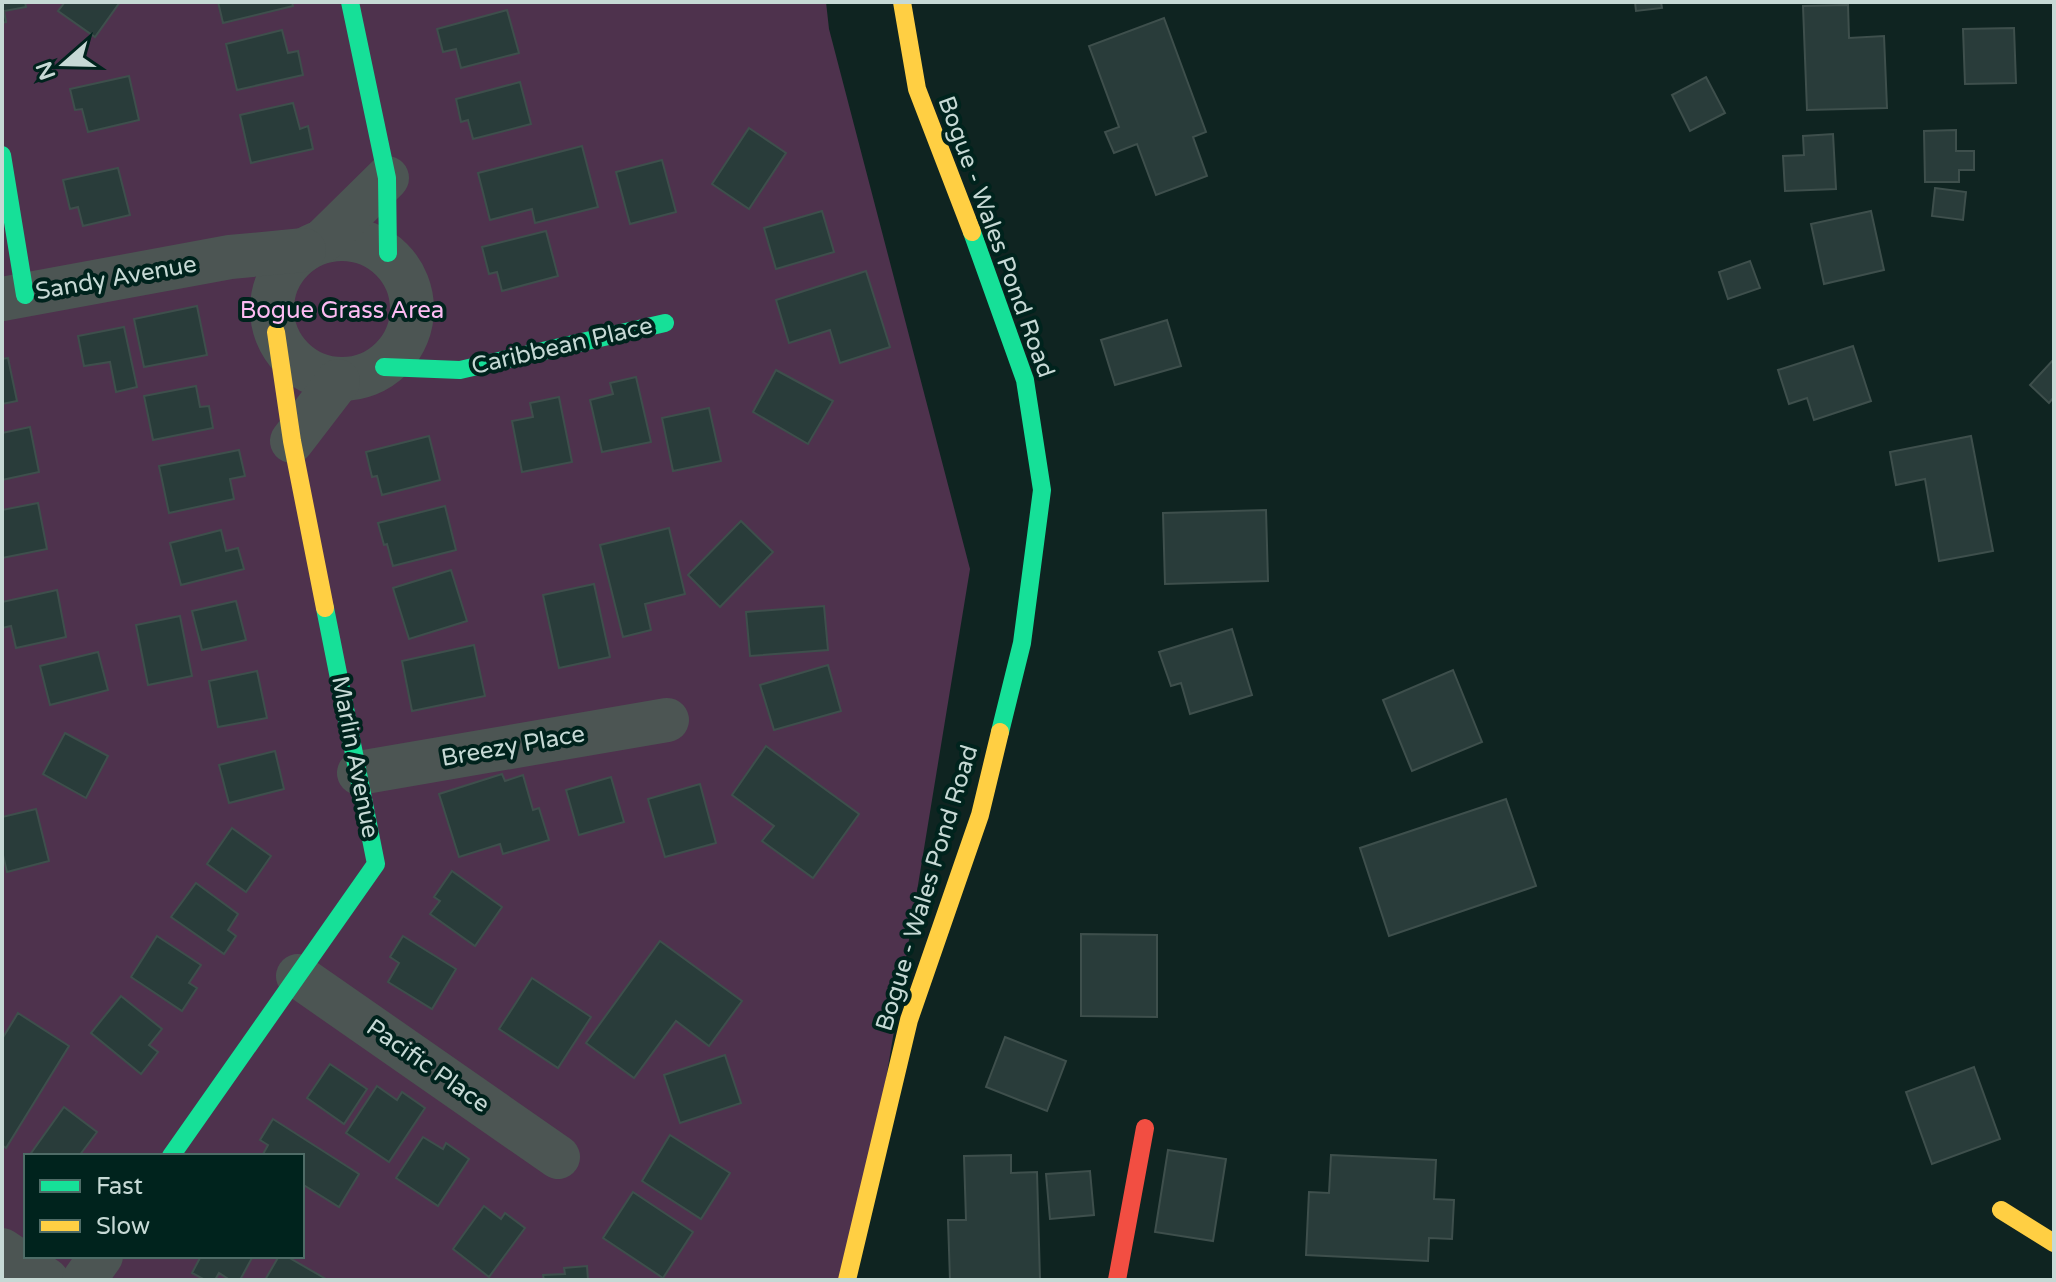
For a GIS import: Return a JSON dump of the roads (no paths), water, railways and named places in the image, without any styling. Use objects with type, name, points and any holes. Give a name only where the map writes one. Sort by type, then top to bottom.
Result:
[{"type":"street","points":[[350,2],[387,178],[388,253]]},
{"type":"street","name":"Bogue - Wales Pond Road","points":[[847,1280],[909,1020],[980,815],[1022,643],[1042,490],[1025,380],[917,89],[902,2]]},
{"type":"street","points":[[2,155],[13,297]]},
{"type":"street","points":[[313,246],[344,238],[364,242],[388,253],[409,287],[413,308],[401,350],[384,367],[362,378],[338,381],[314,375],[296,363],[282,346],[274,318],[277,282],[288,264],[313,246],[387,178]]},
{"type":"street","name":"Sandy Avenue","points":[[13,297],[230,257],[313,246]]},
{"type":"street","name":"Sandy Avenue","points":[[230,257],[274,318]]},
{"type":"street","name":"Marlin Avenue","points":[[172,1154],[376,864],[292,441],[274,318]]},
{"type":"street","name":"Caribbean Place","points":[[384,367],[460,370],[665,323]]},
{"type":"street","name":"Caribbean Place","points":[[410,327],[460,370]]},
{"type":"street","points":[[292,441],[338,381]]},
{"type":"street","name":"Breezy Place","points":[[359,773],[667,720]]},
{"type":"street","name":"Pacific Place","points":[[298,976],[558,1157]]},
{"type":"street","points":[[1117,1280],[1145,1128]]},
{"type":"street","points":[[2001,1210],[2054,1243]]},
{"type":"street","points":[[2,1250],[47,1280]]},
{"type":"street","points":[[84,1280],[100,1258]]},
{"type":"park label","name":"Bogue Grass Area","points":[[342,310]]}]
